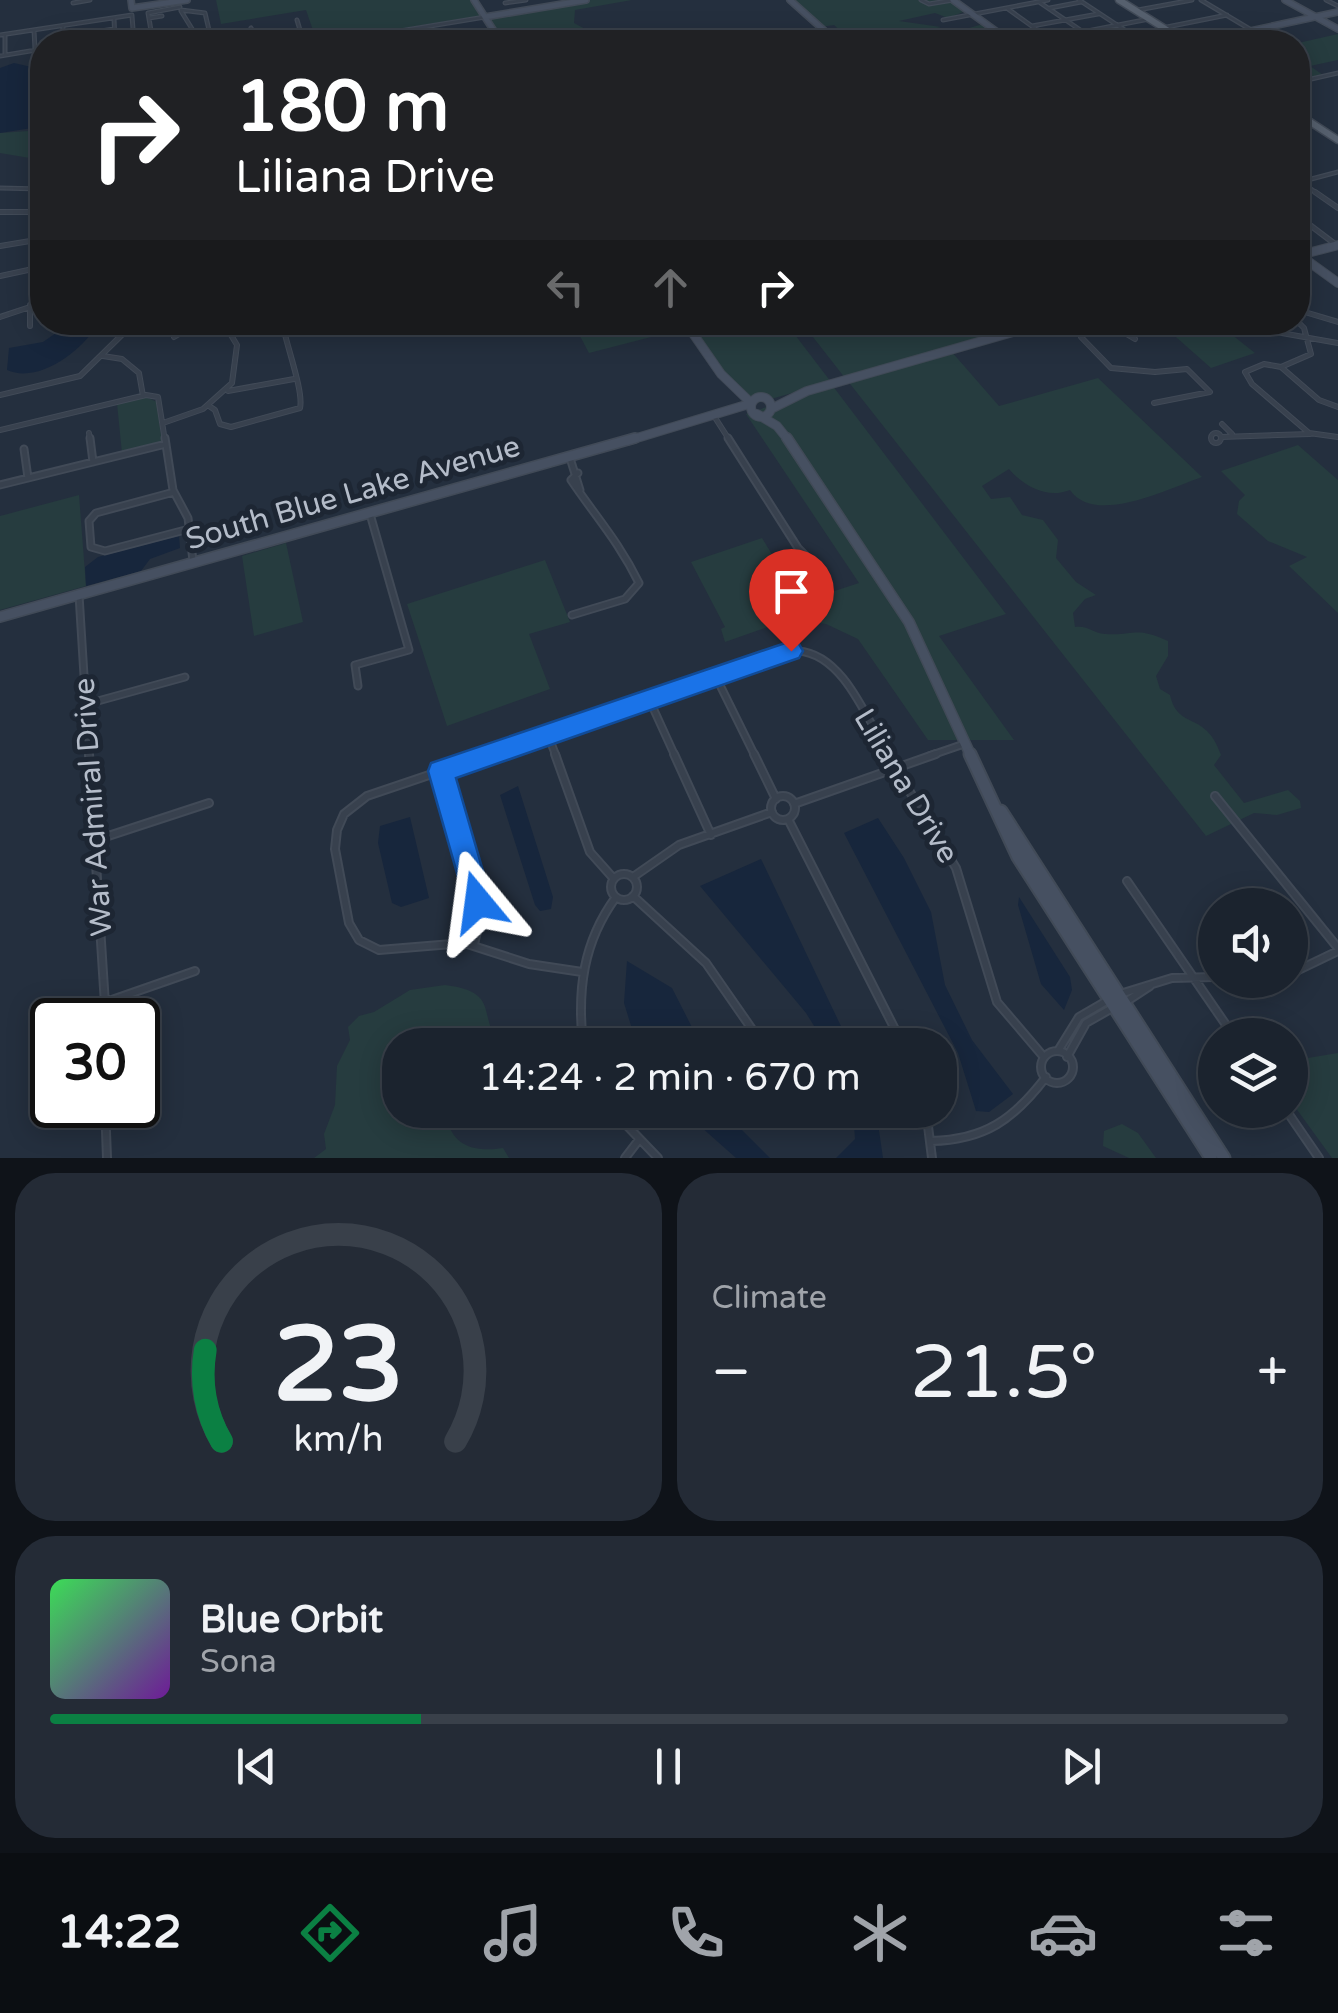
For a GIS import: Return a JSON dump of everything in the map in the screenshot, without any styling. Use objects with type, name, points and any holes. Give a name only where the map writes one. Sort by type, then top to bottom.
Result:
[{"type":"main road","points":[[1118,0],[1165,30]]},
{"type":"main road","points":[[1310,125],[1338,140]]},
{"type":"main road","points":[[807,391],[1002,335]]},
{"type":"main road","points":[[714,364],[753,408]]},
{"type":"main road","points":[[990,796],[1018,857],[1116,1001]]},
{"type":"street","points":[[73,3],[90,0]]},
{"type":"street","points":[[131,0],[133,30]]},
{"type":"street","points":[[149,15],[188,0]]},
{"type":"street","points":[[474,0],[493,30]]},
{"type":"street","points":[[505,2],[526,0]]},
{"type":"street","points":[[405,30],[586,0]]},
{"type":"street","points":[[790,0],[824,30]]},
{"type":"street","points":[[921,0],[929,4],[953,0],[995,30]]},
{"type":"street","points":[[943,20],[1048,0]]},
{"type":"street","points":[[1135,10],[1192,0]]},
{"type":"street","points":[[1202,0],[1253,30],[1338,10]]},
{"type":"street","points":[[1286,0],[1338,29]]},
{"type":"street","points":[[1326,0],[1338,10]]},
{"type":"street","points":[[1048,8],[1080,1],[1124,30]]},
{"type":"street","points":[[1039,2],[1080,30]]},
{"type":"street","points":[[204,3],[209,30]]},
{"type":"street","points":[[180,6],[193,30]]},
{"type":"street","points":[[34,30],[180,6],[205,13]]},
{"type":"street","points":[[1006,8],[1037,30]]},
{"type":"street","points":[[1032,26],[1099,14]]},
{"type":"street","points":[[149,15],[162,16]]},
{"type":"street","points":[[149,15],[153,30]]},
{"type":"street","points":[[1162,28],[1227,15]]},
{"type":"street","points":[[107,30],[114,29],[114,18]]},
{"type":"street","points":[[1094,30],[1149,19]]},
{"type":"street","points":[[298,22],[299,30]]},
{"type":"street","points":[[30,31],[3,35],[2,55],[30,51]]},
{"type":"street","points":[[1310,79],[1338,73]]},
{"type":"street","points":[[1328,75],[1338,81]]},
{"type":"street","points":[[1310,179],[1338,172]]},
{"type":"street","points":[[0,188],[30,189]]},
{"type":"street","points":[[1310,190],[1338,208]]},
{"type":"street","points":[[0,211],[30,213]]},
{"type":"street","points":[[1310,225],[1338,245]]},
{"type":"street","points":[[0,246],[30,241]]},
{"type":"street","points":[[1310,252],[1338,245]]},
{"type":"street","points":[[1310,263],[1338,283]]},
{"type":"street","points":[[0,276],[30,270]]},
{"type":"street","points":[[0,317],[30,305],[30,326]]},
{"type":"street","points":[[1310,314],[1338,322]]},
{"type":"street","points":[[0,395],[74,379],[123,335]]},
{"type":"street","points":[[174,337],[177,335]]},
{"type":"street","points":[[164,423],[208,406],[228,391],[239,369],[238,341],[234,335]]},
{"type":"street","points":[[208,406],[224,427],[292,412],[303,403],[285,335]]},
{"type":"street","points":[[694,335],[714,364],[769,404],[772,417],[786,432],[909,622],[990,796]]},
{"type":"street","points":[[1084,335],[1081,337],[1110,368],[1156,372],[1187,369],[1210,392],[1154,403]]},
{"type":"street","points":[[1131,335],[1135,338]]},
{"type":"street","points":[[1294,335],[1338,343]]},
{"type":"street","points":[[1281,367],[1311,354],[1306,337]]},
{"type":"street","points":[[104,356],[122,359],[139,372],[143,396]]},
{"type":"street","points":[[1310,434],[1252,384],[1245,372],[1264,364],[1281,367],[1319,400],[1338,407]]},
{"type":"street","points":[[228,391],[294,379]]},
{"type":"street","points":[[753,408],[807,391]]},
{"type":"street","points":[[0,430],[143,396],[158,397],[174,492],[183,504],[190,528],[193,564]]},
{"type":"street","points":[[753,408],[769,404]]},
{"type":"street","points":[[753,408],[794,447]]},
{"type":"street","name":"South Blue Lake Avenue","points":[[0,617],[753,408]]},
{"type":"street","points":[[716,416],[798,548]]},
{"type":"street","points":[[1222,424],[1232,434]]},
{"type":"street","points":[[1221,437],[1254,432],[1291,439],[1310,434],[1338,437]]},
{"type":"street","points":[[89,433],[93,462]]},
{"type":"street","points":[[0,485],[166,444]]},
{"type":"street","points":[[24,450],[28,478]]},
{"type":"street","points":[[570,458],[578,473],[571,480],[596,517],[619,540],[639,584],[624,599],[572,616]]},
{"type":"street","points":[[174,492],[96,513],[89,521],[91,546],[96,551],[105,551],[190,528]]},
{"type":"street","points":[[358,686],[355,664],[410,650],[370,514]]},
{"type":"street","name":"War Admiral Drive","points":[[78,595],[106,998]]},
{"type":"street","name":"Liliana Drive","points":[[582,972],[524,963],[474,944],[436,942],[388,951],[370,948],[360,940],[350,922],[334,845],[340,818],[356,802],[441,771],[791,651],[816,653],[836,669],[960,878],[992,992],[1010,1022],[1044,1056]]},
{"type":"street","points":[[87,704],[185,677]]},
{"type":"street","points":[[716,677],[776,799],[772,812]]},
{"type":"street","points":[[649,700],[711,835]]},
{"type":"street","points":[[548,735],[590,852],[614,878]]},
{"type":"street","points":[[794,804],[966,743]]},
{"type":"street","points":[[441,771],[478,902],[480,920],[474,944]]},
{"type":"street","points":[[1215,796],[1338,950],[1308,965]]},
{"type":"street","points":[[772,812],[778,818],[788,819],[795,813],[788,798],[776,799]]},
{"type":"street","points":[[96,840],[208,802]]},
{"type":"street","points":[[633,877],[642,867],[679,846],[772,812]]},
{"type":"street","points":[[788,819],[894,1028]]},
{"type":"street","points":[[616,897],[611,890],[614,878],[621,874],[633,877]]},
{"type":"street","points":[[632,896],[637,889],[633,877]]},
{"type":"street","points":[[1127,881],[1222,1018]]},
{"type":"street","points":[[616,897],[632,896],[672,926],[713,966],[754,1028]]},
{"type":"street","points":[[581,1028],[582,972],[598,925],[616,897]]},
{"type":"street","points":[[118,998],[196,971]]},
{"type":"street","points":[[1058,1052],[1067,1057],[1073,1069],[1070,1080],[1057,1084],[1046,1076],[1044,1056],[1058,1052],[1079,1017],[1172,978],[1198,977]]},
{"type":"street","points":[[1067,1057],[1086,1023],[1116,1001]]},
{"type":"street","points":[[1116,1001],[1211,1158]]},
{"type":"street","points":[[1116,1001],[1224,1158]]},
{"type":"street","points":[[931,1141],[968,1140],[995,1130],[1020,1110],[1046,1076]]},
{"type":"street","points":[[106,1128],[106,1158]]},
{"type":"street","points":[[627,1128],[658,1158]]},
{"type":"street","points":[[929,1128],[932,1158]]},
{"type":"street","points":[[1298,1128],[1319,1158]]},
{"type":"street","points":[[625,1158],[638,1141]]},
{"type":"green space","points":[[216,0],[470,0],[480,16],[392,30],[313,30],[306,10],[221,24]]},
{"type":"green space","points":[[591,0],[632,0],[575,10],[574,23],[587,30],[495,30],[487,17]]},
{"type":"green space","points":[[791,0],[951,0],[966,11],[948,18],[935,13],[899,21],[941,27],[928,30],[821,27]]},
{"type":"green space","points":[[983,24],[988,30],[962,30]]},
{"type":"green space","points":[[1338,34],[1338,60],[1310,66],[1310,40]]},
{"type":"green space","points":[[1310,66],[1323,75],[1310,78]]},
{"type":"green space","points":[[30,131],[30,158],[0,153],[0,133]]},
{"type":"green space","points":[[579,335],[659,335],[589,353]]},
{"type":"green space","points":[[795,335],[831,382],[746,406],[700,337]]},
{"type":"green space","points":[[811,335],[994,335],[845,378]]},
{"type":"green space","points":[[1174,335],[1232,335],[1255,353],[1211,368]]},
{"type":"green space","points":[[951,351],[999,406],[1098,378],[1202,477],[1114,505],[1081,500],[1070,490],[1037,490],[1009,469],[982,486],[991,499],[1010,497],[1022,515],[1043,520],[1058,540],[1056,558],[1076,582],[1096,595],[1085,599],[1073,613],[1075,627],[1105,634],[1141,633],[1168,641],[1168,656],[1156,676],[1160,689],[1170,695],[1179,713],[1215,741],[1221,755],[1214,765],[1244,803],[1288,790],[1300,801],[1301,808],[1277,815],[1254,813],[1206,836],[847,380]]},
{"type":"green space","points":[[832,385],[1006,614],[939,636],[1014,740],[928,740],[858,639],[826,624],[790,619],[725,642],[721,629],[725,627],[691,562],[762,538],[801,602],[859,583],[746,414]]},
{"type":"green space","points":[[146,397],[157,402],[162,442],[122,453],[117,403]]},
{"type":"green space","points":[[1298,445],[1338,480],[1338,613],[1289,566],[1307,557],[1268,541],[1237,514],[1239,501],[1245,495],[1221,471]]},
{"type":"green space","points":[[79,495],[86,586],[0,610],[0,516]]},
{"type":"green space","points":[[286,543],[303,622],[254,636],[242,556]]},
{"type":"green space","points":[[545,560],[570,622],[529,634],[550,689],[447,726],[407,604]]},
{"type":"green space","points":[[445,985],[474,993],[481,999],[492,1028],[382,1028],[382,1128],[450,1128],[465,1145],[503,1148],[509,1158],[314,1158],[326,1149],[324,1134],[335,1105],[337,1066],[350,1040],[348,1027],[359,1016],[374,1012],[410,990]]},
{"type":"green space","points":[[1338,1053],[1338,1158],[1332,1158],[1308,1125],[1308,1058]]},
{"type":"green space","points":[[1122,1124],[1138,1133],[1156,1158],[1129,1158],[1103,1146],[1104,1131]]},
{"type":"water","points":[[14,63],[30,67],[30,128],[0,133],[0,68]]},
{"type":"water","points":[[53,335],[90,335],[69,355],[45,369],[32,373],[7,370],[9,348],[43,342]]},
{"type":"water","points":[[179,536],[180,548],[150,559],[141,571],[86,586],[85,567],[98,557]]},
{"type":"water","points":[[518,786],[553,897],[551,909],[540,911],[535,905],[500,795]]},
{"type":"water","points":[[410,817],[429,898],[401,907],[392,903],[378,843],[380,826]]},
{"type":"water","points":[[878,818],[904,858],[931,912],[945,985],[972,1040],[1013,1094],[989,1112],[976,1111],[957,1051],[957,1028],[945,1028],[844,833]]},
{"type":"water","points":[[761,859],[842,1028],[815,1028],[700,886]]},
{"type":"water","points":[[1019,897],[1070,977],[1072,990],[1064,1010],[1041,984]]},
{"type":"water","points":[[627,961],[672,988],[692,1028],[632,1028],[624,1003]]},
{"type":"water","points":[[702,1128],[740,1128],[770,1158],[736,1158]]},
{"type":"water","points":[[854,1128],[879,1128],[883,1158],[836,1158],[855,1139]]},
{"type":"route","points":[[478,902],[441,771],[791,651]]}]
